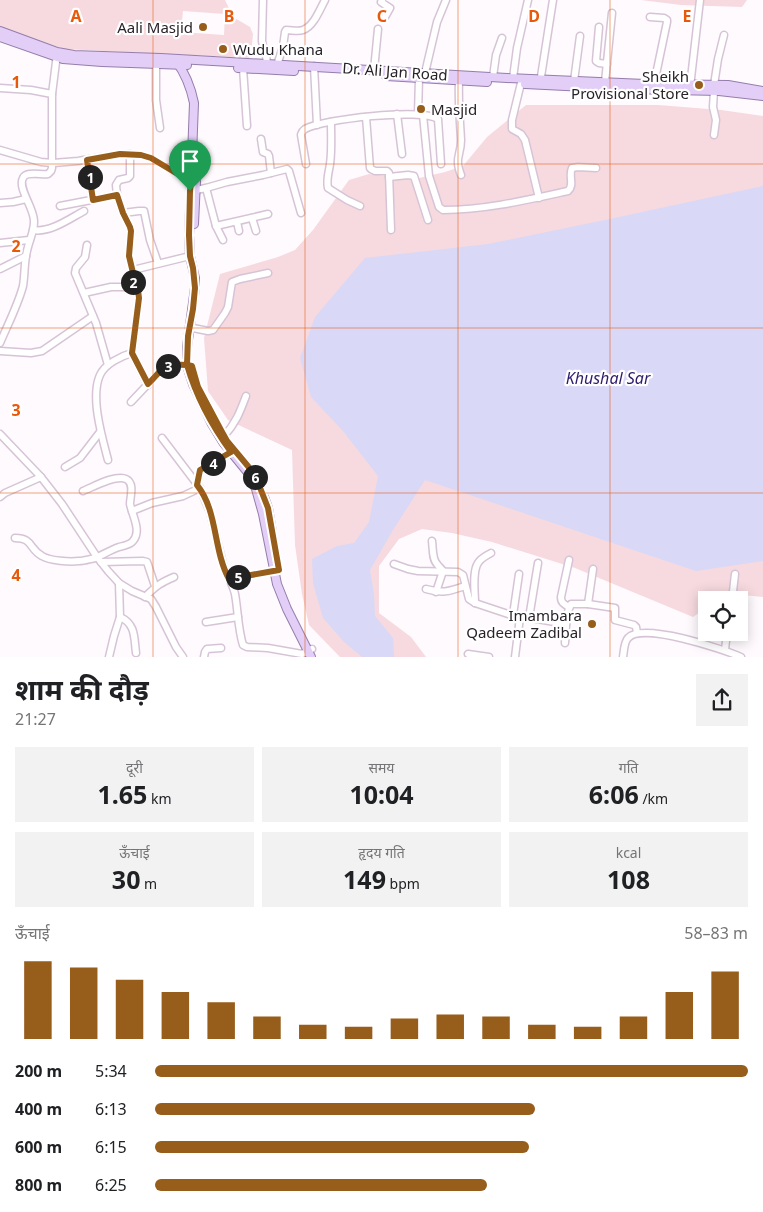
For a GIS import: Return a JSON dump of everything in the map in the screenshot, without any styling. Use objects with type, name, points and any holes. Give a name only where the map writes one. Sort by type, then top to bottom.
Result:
[{"type":"main road","name":"Dr. Ali Jan Road","points":[[0,31],[68,60],[92,62],[156,60],[215,64],[267,64],[422,76],[493,77],[521,83],[574,81],[605,82],[644,87],[654,84],[690,88]]},
{"type":"main road","name":"Dr. Ali Jan Road","points":[[0,37],[57,55]]},
{"type":"main road","points":[[176,62],[192,92],[194,102],[191,182],[193,191],[194,249],[199,277],[199,293],[193,328],[190,366],[198,387],[230,449]]},
{"type":"main road","name":"Dr. Ali Jan Road","points":[[215,64],[243,68],[374,70],[459,81],[509,80],[763,91]]},
{"type":"main road","name":"Dr. Ali Jan Road","points":[[736,89],[763,96]]},
{"type":"main road","points":[[192,92],[197,97],[199,104],[189,235],[195,288],[188,336],[193,384],[212,424],[245,468],[256,489],[277,571],[278,584],[307,654],[316,657]]},
{"type":"street","points":[[263,0],[262,46],[266,53],[267,64]]},
{"type":"street","points":[[277,65],[283,46],[284,32],[286,30],[304,30],[309,27],[325,0]]},
{"type":"street","points":[[446,0],[437,22],[422,76],[420,115],[429,176],[440,209],[481,208],[568,191],[571,189],[570,174],[572,168],[596,168]]},
{"type":"street","points":[[509,80],[528,0]]},
{"type":"street","points":[[540,82],[554,0]]},
{"type":"street","points":[[690,88],[700,0]]},
{"type":"street","points":[[380,1],[390,8],[385,17]]},
{"type":"street","points":[[605,82],[612,13]]},
{"type":"street","points":[[650,17],[667,20],[654,84]]},
{"type":"street","points":[[599,27],[596,61],[607,64]]},
{"type":"street","points":[[374,70],[378,29]]},
{"type":"street","points":[[714,135],[716,120],[713,107],[714,88],[724,35]]},
{"type":"street","points":[[574,81],[580,36]]},
{"type":"street","points":[[493,77],[496,55],[502,38]]},
{"type":"street","points":[[0,343],[18,302],[23,285],[26,256],[35,220],[23,190],[23,177],[30,174],[48,174],[53,163],[52,94],[57,55]]},
{"type":"street","points":[[156,60],[156,100],[160,128]]},
{"type":"street","points":[[243,68],[247,126]]},
{"type":"street","points":[[314,69],[317,125]]},
{"type":"street","points":[[459,81],[461,142],[457,166],[461,174]]},
{"type":"street","points":[[521,83],[512,129],[524,136],[539,198]]},
{"type":"street","points":[[0,88],[24,89],[52,94]]},
{"type":"street","points":[[306,164],[302,132],[317,125],[331,122],[397,114],[420,115],[438,119],[441,164]]},
{"type":"street","points":[[397,114],[402,154]]},
{"type":"street","points":[[366,117],[370,168],[375,171],[387,171],[389,177],[391,230]]},
{"type":"street","points":[[331,122],[327,186],[347,200],[360,206]]},
{"type":"street","points":[[261,139],[263,152],[269,156],[271,173]]},
{"type":"street","points":[[0,150],[41,162],[53,163],[87,160],[120,154],[141,155],[151,158],[191,182]]},
{"type":"street","points":[[84,293],[112,287],[127,287],[131,285],[134,277],[129,256],[131,231],[117,195],[117,182],[130,176],[130,154]]},
{"type":"street","points":[[87,160],[93,200]]},
{"type":"street","points":[[193,191],[287,169],[301,213]]},
{"type":"street","points":[[389,177],[414,176],[428,220]]},
{"type":"street","points":[[206,188],[216,226],[223,240]]},
{"type":"street","points":[[60,206],[117,195]]},
{"type":"street","points":[[0,203],[26,199]]},
{"type":"street","points":[[33,230],[44,230],[84,211]]},
{"type":"street","points":[[123,213],[144,211],[150,240],[158,264]]},
{"type":"street","points":[[216,226],[268,214]]},
{"type":"street","points":[[252,218],[256,231]]},
{"type":"street","points":[[237,222],[239,231]]},
{"type":"street","points":[[0,243],[30,240]]},
{"type":"street","points":[[87,245],[85,257],[75,272],[93,316],[108,365]]},
{"type":"street","points":[[0,269],[26,256]]},
{"type":"street","points":[[133,270],[190,256]]},
{"type":"street","points":[[193,328],[213,330],[228,307],[232,282],[268,273]]},
{"type":"street","points":[[131,285],[138,290],[139,298],[132,353],[148,384]]},
{"type":"street","points":[[0,351],[31,353],[42,350],[93,316]]},
{"type":"street","points":[[108,460],[100,432],[97,405],[100,374],[108,365],[132,353]]},
{"type":"street","points":[[132,402],[164,367],[171,364],[190,366]]},
{"type":"street","points":[[224,436],[235,423],[246,396]]},
{"type":"street","points":[[65,467],[80,458],[100,432]]},
{"type":"street","points":[[0,434],[41,477],[62,504],[99,559],[119,583],[151,599],[176,648],[183,657]]},
{"type":"street","points":[[162,438],[199,486],[210,512],[223,562],[235,592],[244,645],[247,647],[307,654]]},
{"type":"street","points":[[199,486],[200,470],[230,449]]},
{"type":"street","points":[[0,497],[41,477]]},
{"type":"street","points":[[83,491],[110,479],[126,478],[130,482],[130,500],[136,530],[133,542],[106,552],[99,559]]},
{"type":"street","points":[[132,511],[164,499],[183,496],[199,486]]},
{"type":"street","points":[[15,538],[26,540],[40,556],[50,559],[79,561],[99,559],[147,562],[155,586]]},
{"type":"street","points":[[432,541],[434,561],[443,571]]},
{"type":"street","points":[[475,603],[474,572],[478,561],[490,553]]},
{"type":"street","points":[[569,560],[561,601],[569,607]]},
{"type":"street","points":[[529,618],[538,563]]},
{"type":"street","points":[[394,564],[418,571],[461,573],[469,599],[475,603],[513,615],[566,624]]},
{"type":"street","points":[[588,604],[593,569]]},
{"type":"street","points":[[229,579],[277,571]]},
{"type":"street","points":[[436,592],[443,571]]},
{"type":"street","points":[[513,615],[519,574]]},
{"type":"street","points":[[733,591],[735,574]]},
{"type":"street","points":[[145,597],[155,586],[174,577]]},
{"type":"street","points":[[109,657],[120,617],[119,583]]},
{"type":"street","points":[[426,589],[436,592],[450,592],[465,586]]},
{"type":"street","points":[[565,643],[566,624],[571,604],[588,604],[615,608],[615,620],[634,625],[637,633]]},
{"type":"street","points":[[515,657],[520,616]]},
{"type":"street","points":[[120,617],[126,620],[132,628],[136,653]]},
{"type":"street","points":[[206,622],[238,617]]},
{"type":"street","points":[[623,657],[628,638],[637,633],[675,636],[725,650],[741,657]]},
{"type":"street","points":[[725,650],[726,641]]},
{"type":"street","points":[[204,657],[207,649],[221,648]]},
{"type":"street","points":[[468,654],[489,657]]},
{"type":"shaded area","points":[[0,0],[225,0],[233,17],[250,27],[253,34],[249,58],[64,49],[0,28]],"holes":[[[183,11],[225,14],[224,35],[181,32]]]},
{"type":"shaded area","points":[[641,0],[747,0],[742,7],[681,5]]},
{"type":"shaded area","name":"Khushal Sar","points":[[526,105],[658,105],[721,110],[763,116],[763,597],[748,596],[748,591],[698,591],[698,614],[693,617],[575,568],[492,542],[452,533],[422,529],[399,539],[379,566],[379,613],[411,637],[426,657],[340,657],[309,625],[302,594],[295,545],[292,450],[228,420],[208,391],[204,338],[220,274],[295,250],[313,230],[349,180],[369,174],[415,179],[445,172],[463,166],[487,137]]},
{"type":"water","name":"Khushal Sar","points":[[763,186],[763,561],[696,571],[425,480],[370,570],[375,616],[393,638],[394,657],[362,657],[344,642],[323,618],[313,583],[312,559],[337,546],[354,543],[369,522],[378,476],[343,431],[311,397],[300,358],[315,317],[365,258],[488,244]]},
{"type":"place","name":"Aali Masjid","points":[[203,27]]},
{"type":"place","name":"Wudu Khana","points":[[223,49]]},
{"type":"place","name":"Sheikh Provisional Store","points":[[699,85]]},
{"type":"place","name":"Masjid","points":[[421,109]]},
{"type":"place","name":"Imambara Qadeem Zadibal","points":[[592,624]]},
{"type":"route","points":[[190,191],[189,235],[190,256],[195,278],[195,298],[188,336],[187,365],[192,366],[198,387],[227,441],[252,471],[257,480],[268,508],[279,570],[229,579],[224,568],[206,500],[197,485],[200,470],[231,452],[212,424],[193,384],[187,365],[171,364],[164,367],[148,384],[132,353],[139,294],[138,290],[131,285],[134,277],[129,256],[131,231],[117,195],[93,200],[87,160],[120,154],[141,155],[151,158],[191,182],[190,191]]}]
